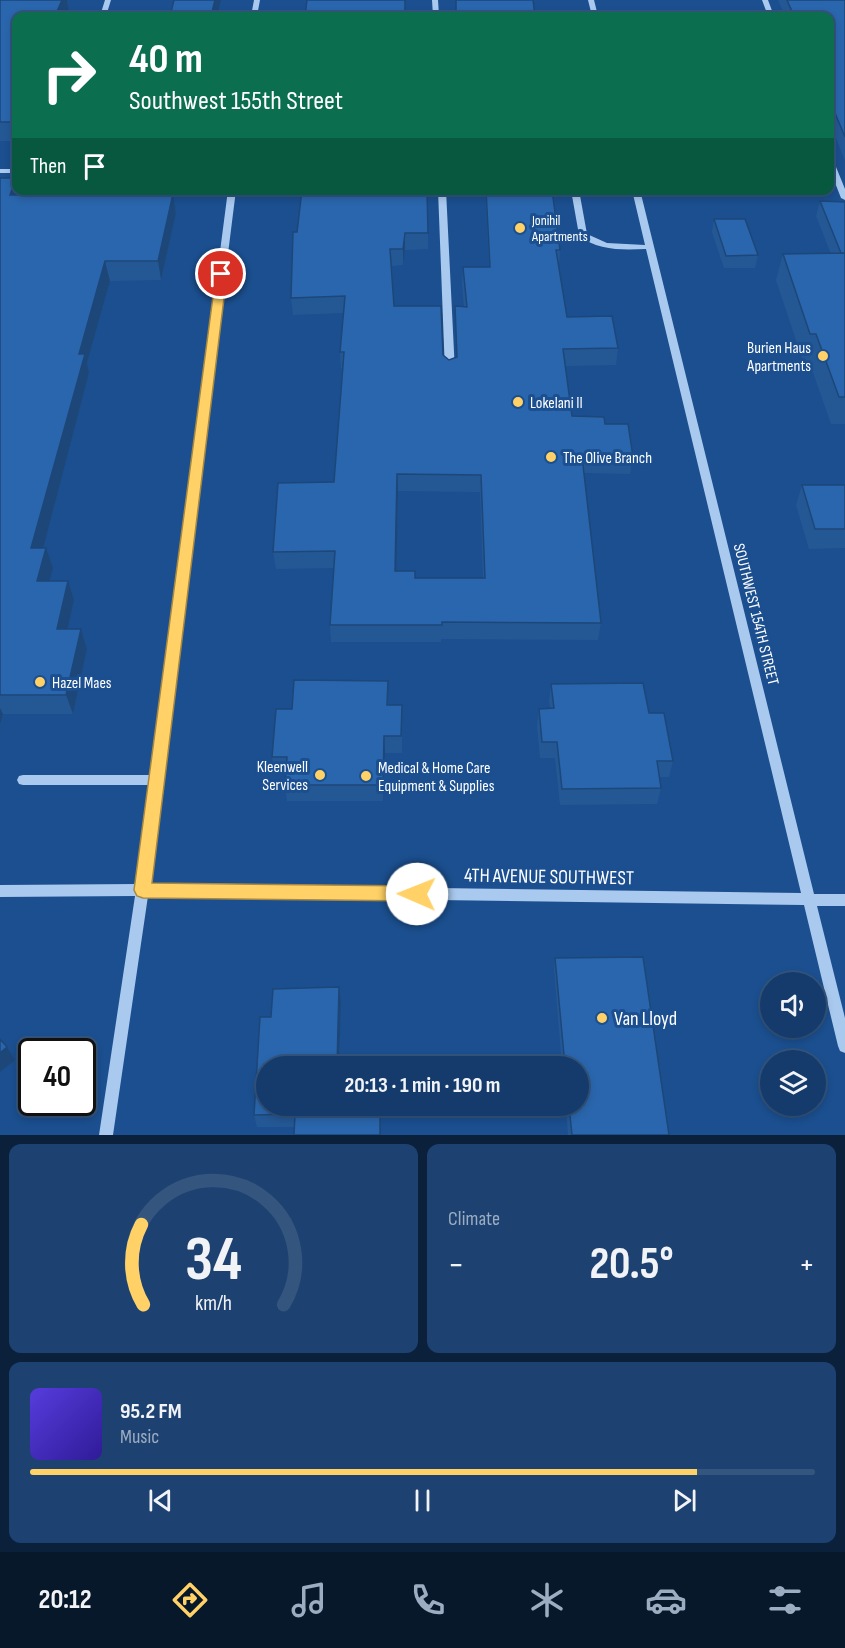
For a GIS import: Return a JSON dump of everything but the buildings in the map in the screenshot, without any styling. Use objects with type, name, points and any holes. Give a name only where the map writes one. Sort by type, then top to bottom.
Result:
[{"type":"street","points":[[834,174],[845,198]]},
{"type":"street","points":[[105,1135],[143,890],[231,195]]},
{"type":"street","points":[[442,195],[450,372]]},
{"type":"street","points":[[576,195],[583,235],[594,244],[609,247],[650,247]]},
{"type":"street","name":"SOUTHWEST 154TH STREET","points":[[637,195],[845,1046]]},
{"type":"street","points":[[23,780],[157,780]]},
{"type":"street","name":"4TH AVENUE SOUTHWEST","points":[[0,891],[143,890],[845,900]]},
{"type":"place","name":"Jonihil Apartments","points":[[520,228]]},
{"type":"place","name":"Burien Haus Apartments","points":[[823,356]]},
{"type":"place","name":"Lokelani II","points":[[518,402]]},
{"type":"place","name":"The Olive Branch","points":[[551,457]]},
{"type":"place","name":"Hazel Maes","points":[[40,682]]},
{"type":"place","name":"Kleenwell Services","points":[[320,775]]},
{"type":"place","name":"Medical & Home Care Equipment & Supplies","points":[[366,776]]},
{"type":"place","name":"Van Lloyd","points":[[602,1018]]},
{"type":"route","points":[[221,274],[143,890],[417,894]]}]
